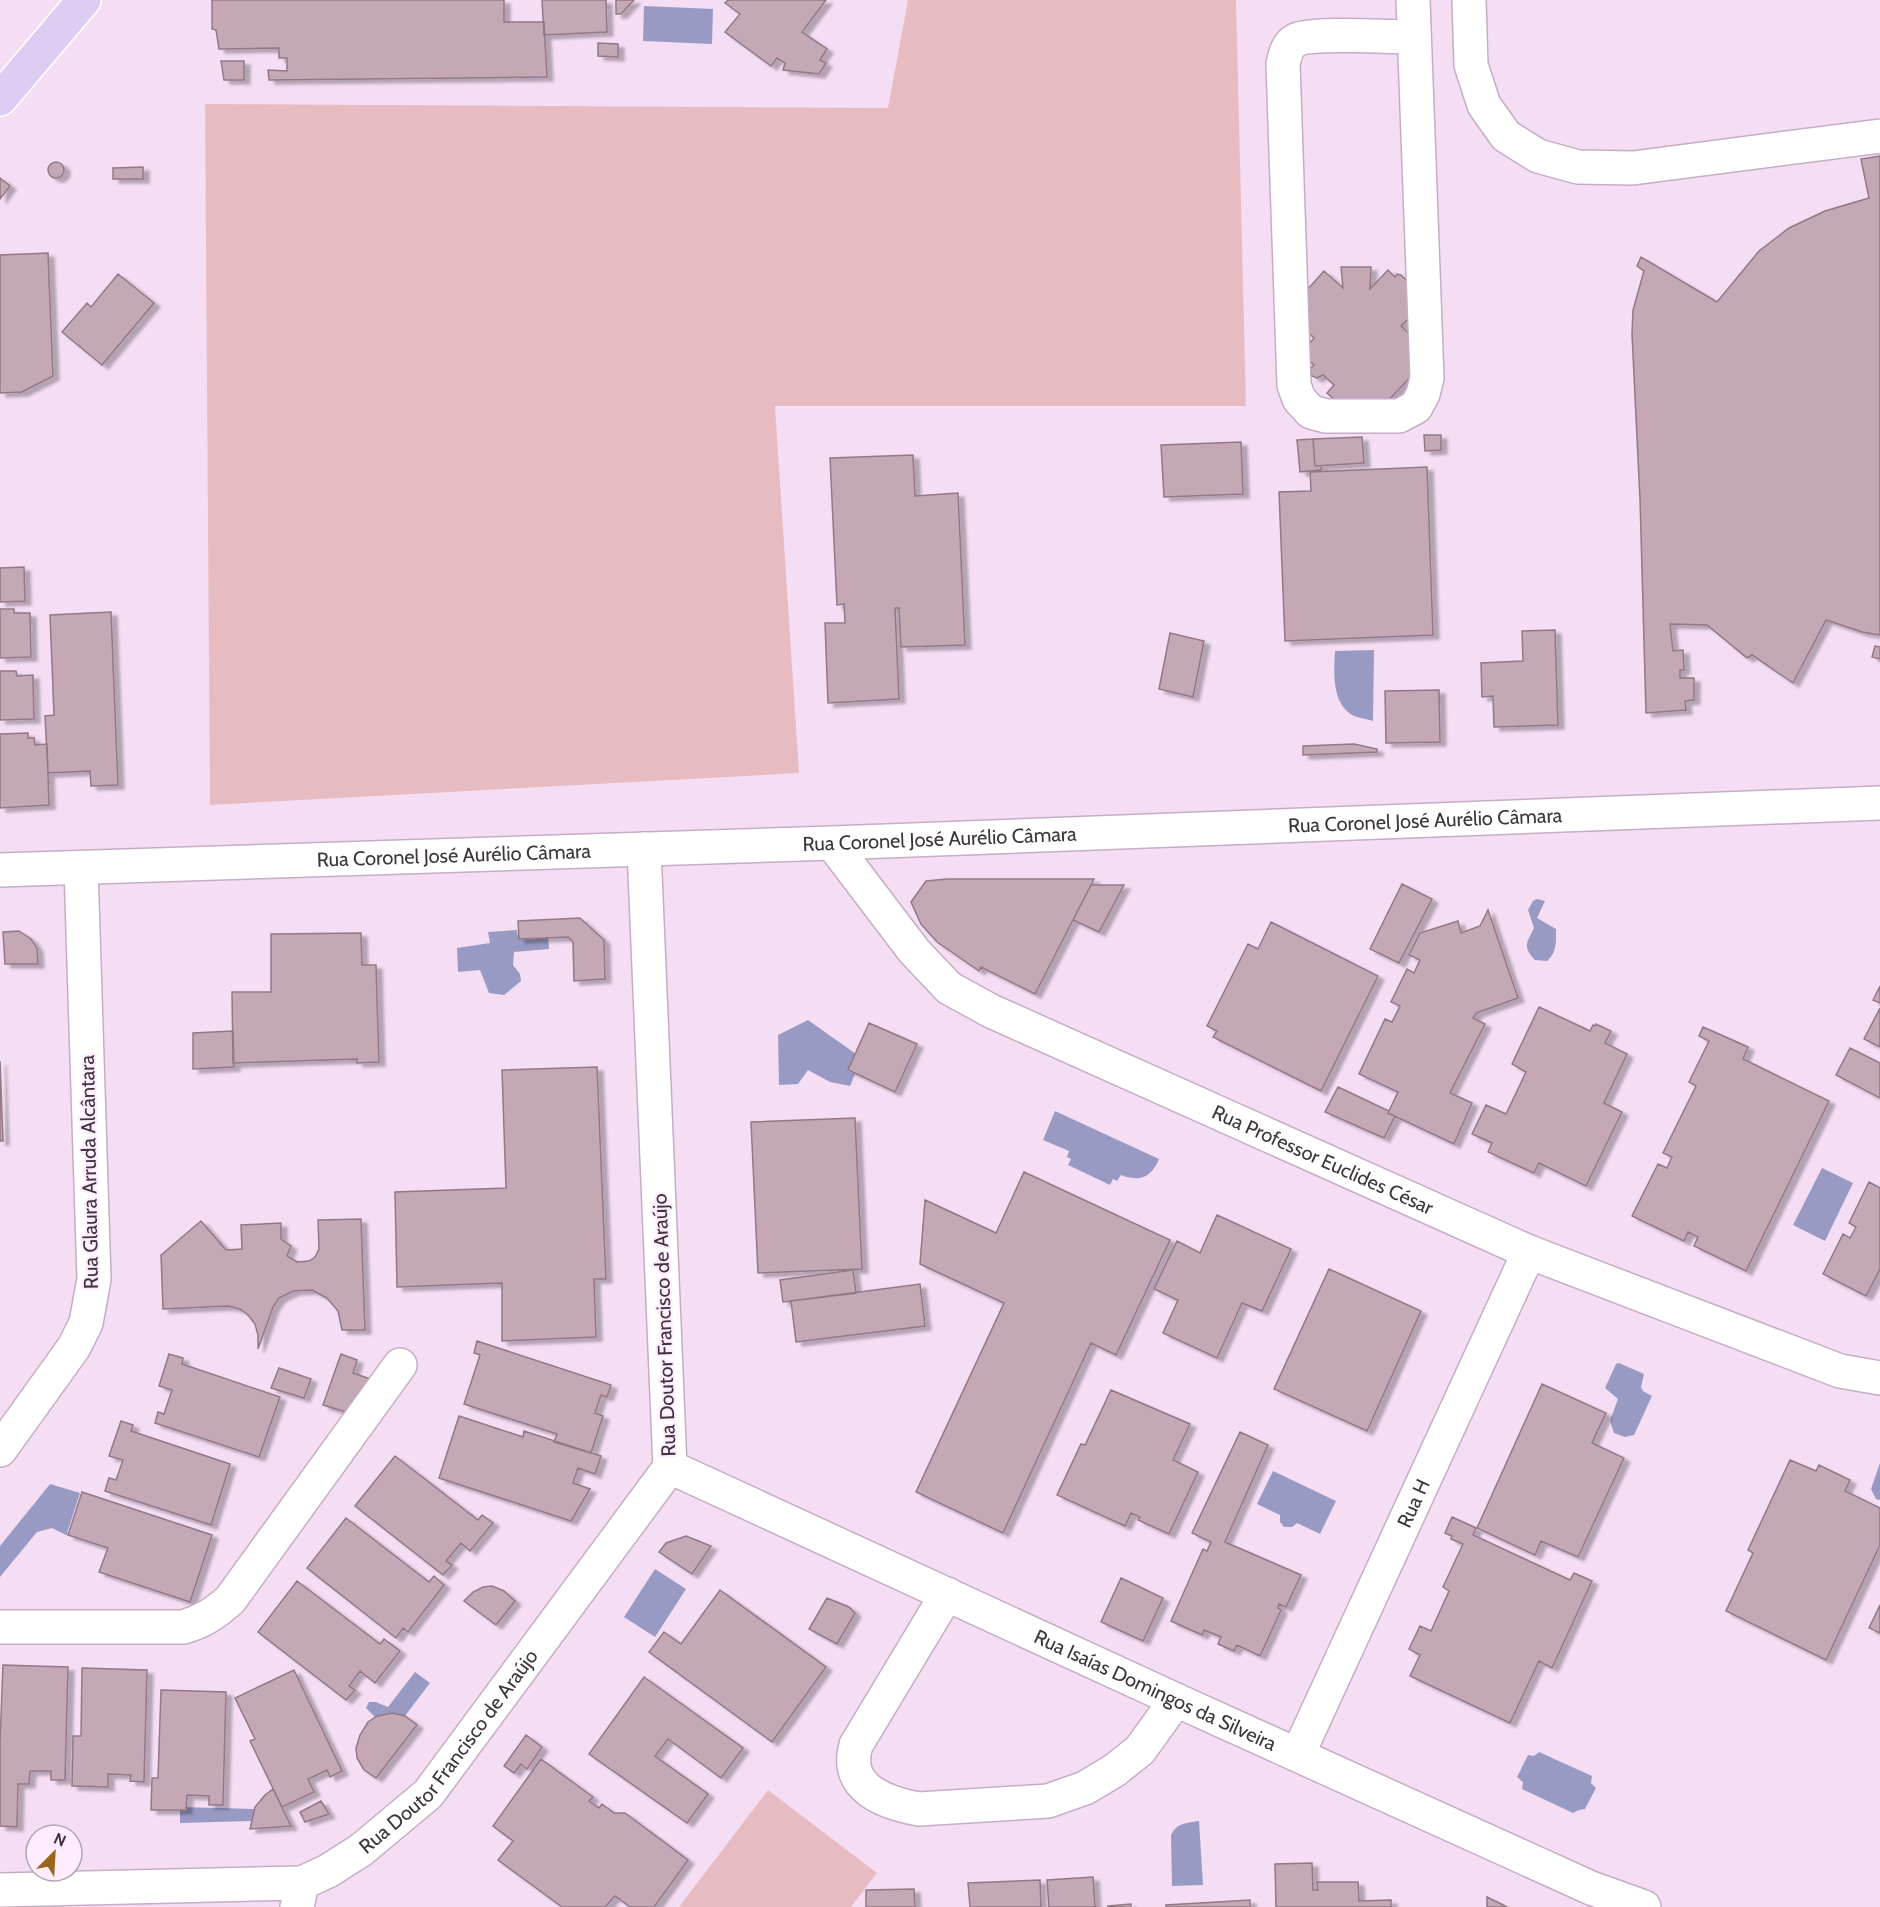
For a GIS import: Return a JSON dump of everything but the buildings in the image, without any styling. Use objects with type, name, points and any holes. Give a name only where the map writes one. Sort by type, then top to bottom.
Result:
[{"type":"main road","points":[[0,99],[84,0]]},
{"type":"street","points":[[1413,0],[1427,378],[1423,394],[1416,407],[1399,416],[1326,417],[1311,412],[1299,399],[1294,385],[1283,76],[1286,50],[1295,40],[1312,37],[1414,37]]},
{"type":"street","points":[[1469,0],[1472,65],[1484,105],[1506,136],[1538,156],[1578,167],[1633,168],[1880,135]]},
{"type":"street","name":"Rua Coronel José Aurélio Câmara","points":[[0,870],[832,843],[1880,802]]},
{"type":"street","name":"Rua Professor Euclides César","points":[[832,843],[914,951],[949,988],[1001,1016],[1529,1252],[1840,1371],[1880,1378]]},
{"type":"street","name":"Rua Doutor Francisco de Araújo","points":[[299,1895],[328,1871],[361,1850],[428,1794],[670,1467],[644,849]]},
{"type":"street","name":"Rua Glaura Arruda Alcântara","points":[[0,1450],[74,1347],[86,1323],[94,1279],[81,868]]},
{"type":"street","name":"Rua H","points":[[1298,1754],[1529,1252]]},
{"type":"street","points":[[0,1627],[183,1627],[199,1623],[215,1613],[230,1600],[400,1365]]},
{"type":"street","name":"Rua Isaías Domingos da Silveira","points":[[670,1467],[1591,1888],[1644,1907]]},
{"type":"street","points":[[947,1594],[856,1745],[852,1758],[855,1772],[862,1785],[878,1796],[900,1805],[919,1809],[1048,1801],[1085,1788],[1115,1770],[1140,1750],[1176,1700]]},
{"type":"street","points":[[0,1890],[299,1895]]},
{"type":"shaded area","points":[[908,0],[1236,0],[1246,406],[775,406],[799,773],[210,805],[205,104],[888,108]]},
{"type":"shaded area","points":[[768,1790],[877,1873],[851,1907],[679,1907]]},
{"type":"water","points":[[644,6],[713,9],[712,44],[643,41]]},
{"type":"water","points":[[1374,650],[1373,721],[1354,716],[1341,704],[1334,668],[1335,651]]},
{"type":"water","points":[[1537,899],[1545,901],[1537,918],[1556,929],[1554,950],[1547,961],[1535,960],[1527,948],[1534,928],[1528,910],[1533,901]]},
{"type":"water","points":[[517,930],[518,937],[548,936],[549,949],[514,952],[513,965],[520,974],[521,981],[504,995],[489,993],[480,970],[458,972],[457,948],[490,943],[488,932]]},
{"type":"water","points":[[808,1020],[856,1054],[848,1071],[855,1074],[850,1086],[830,1082],[808,1070],[798,1084],[779,1085],[778,1035]]},
{"type":"water","points":[[1055,1111],[1159,1159],[1144,1177],[1134,1178],[1121,1175],[1117,1181],[1113,1179],[1110,1185],[1068,1165],[1071,1159],[1067,1157],[1069,1151],[1043,1140]]},
{"type":"water","points":[[1822,1168],[1853,1183],[1825,1241],[1793,1225]]},
{"type":"water","points":[[1619,1363],[1644,1374],[1641,1387],[1643,1391],[1652,1396],[1634,1435],[1625,1437],[1614,1433],[1610,1421],[1618,1399],[1605,1388],[1616,1364]]},
{"type":"water","points":[[1880,1463],[1880,1500],[1876,1499],[1871,1489]]},
{"type":"water","points":[[1273,1471],[1336,1501],[1320,1534],[1297,1523],[1292,1527],[1284,1527],[1280,1522],[1280,1515],[1257,1504]]},
{"type":"water","points":[[50,1484],[80,1493],[67,1533],[70,1534],[66,1535],[52,1528],[37,1532],[0,1577],[0,1546]]},
{"type":"water","points":[[655,1569],[686,1589],[655,1637],[624,1617]]},
{"type":"water","points":[[415,1672],[430,1683],[405,1716],[392,1713],[375,1717],[366,1708],[369,1702],[388,1707]]},
{"type":"water","points":[[1539,1752],[1592,1776],[1591,1783],[1596,1788],[1585,1809],[1573,1813],[1522,1789],[1523,1782],[1517,1777],[1528,1755],[1534,1756]]},
{"type":"water","points":[[180,1807],[255,1809],[251,1821],[180,1823]]},
{"type":"water","points":[[1199,1821],[1203,1885],[1172,1886],[1171,1835],[1179,1826]]}]
